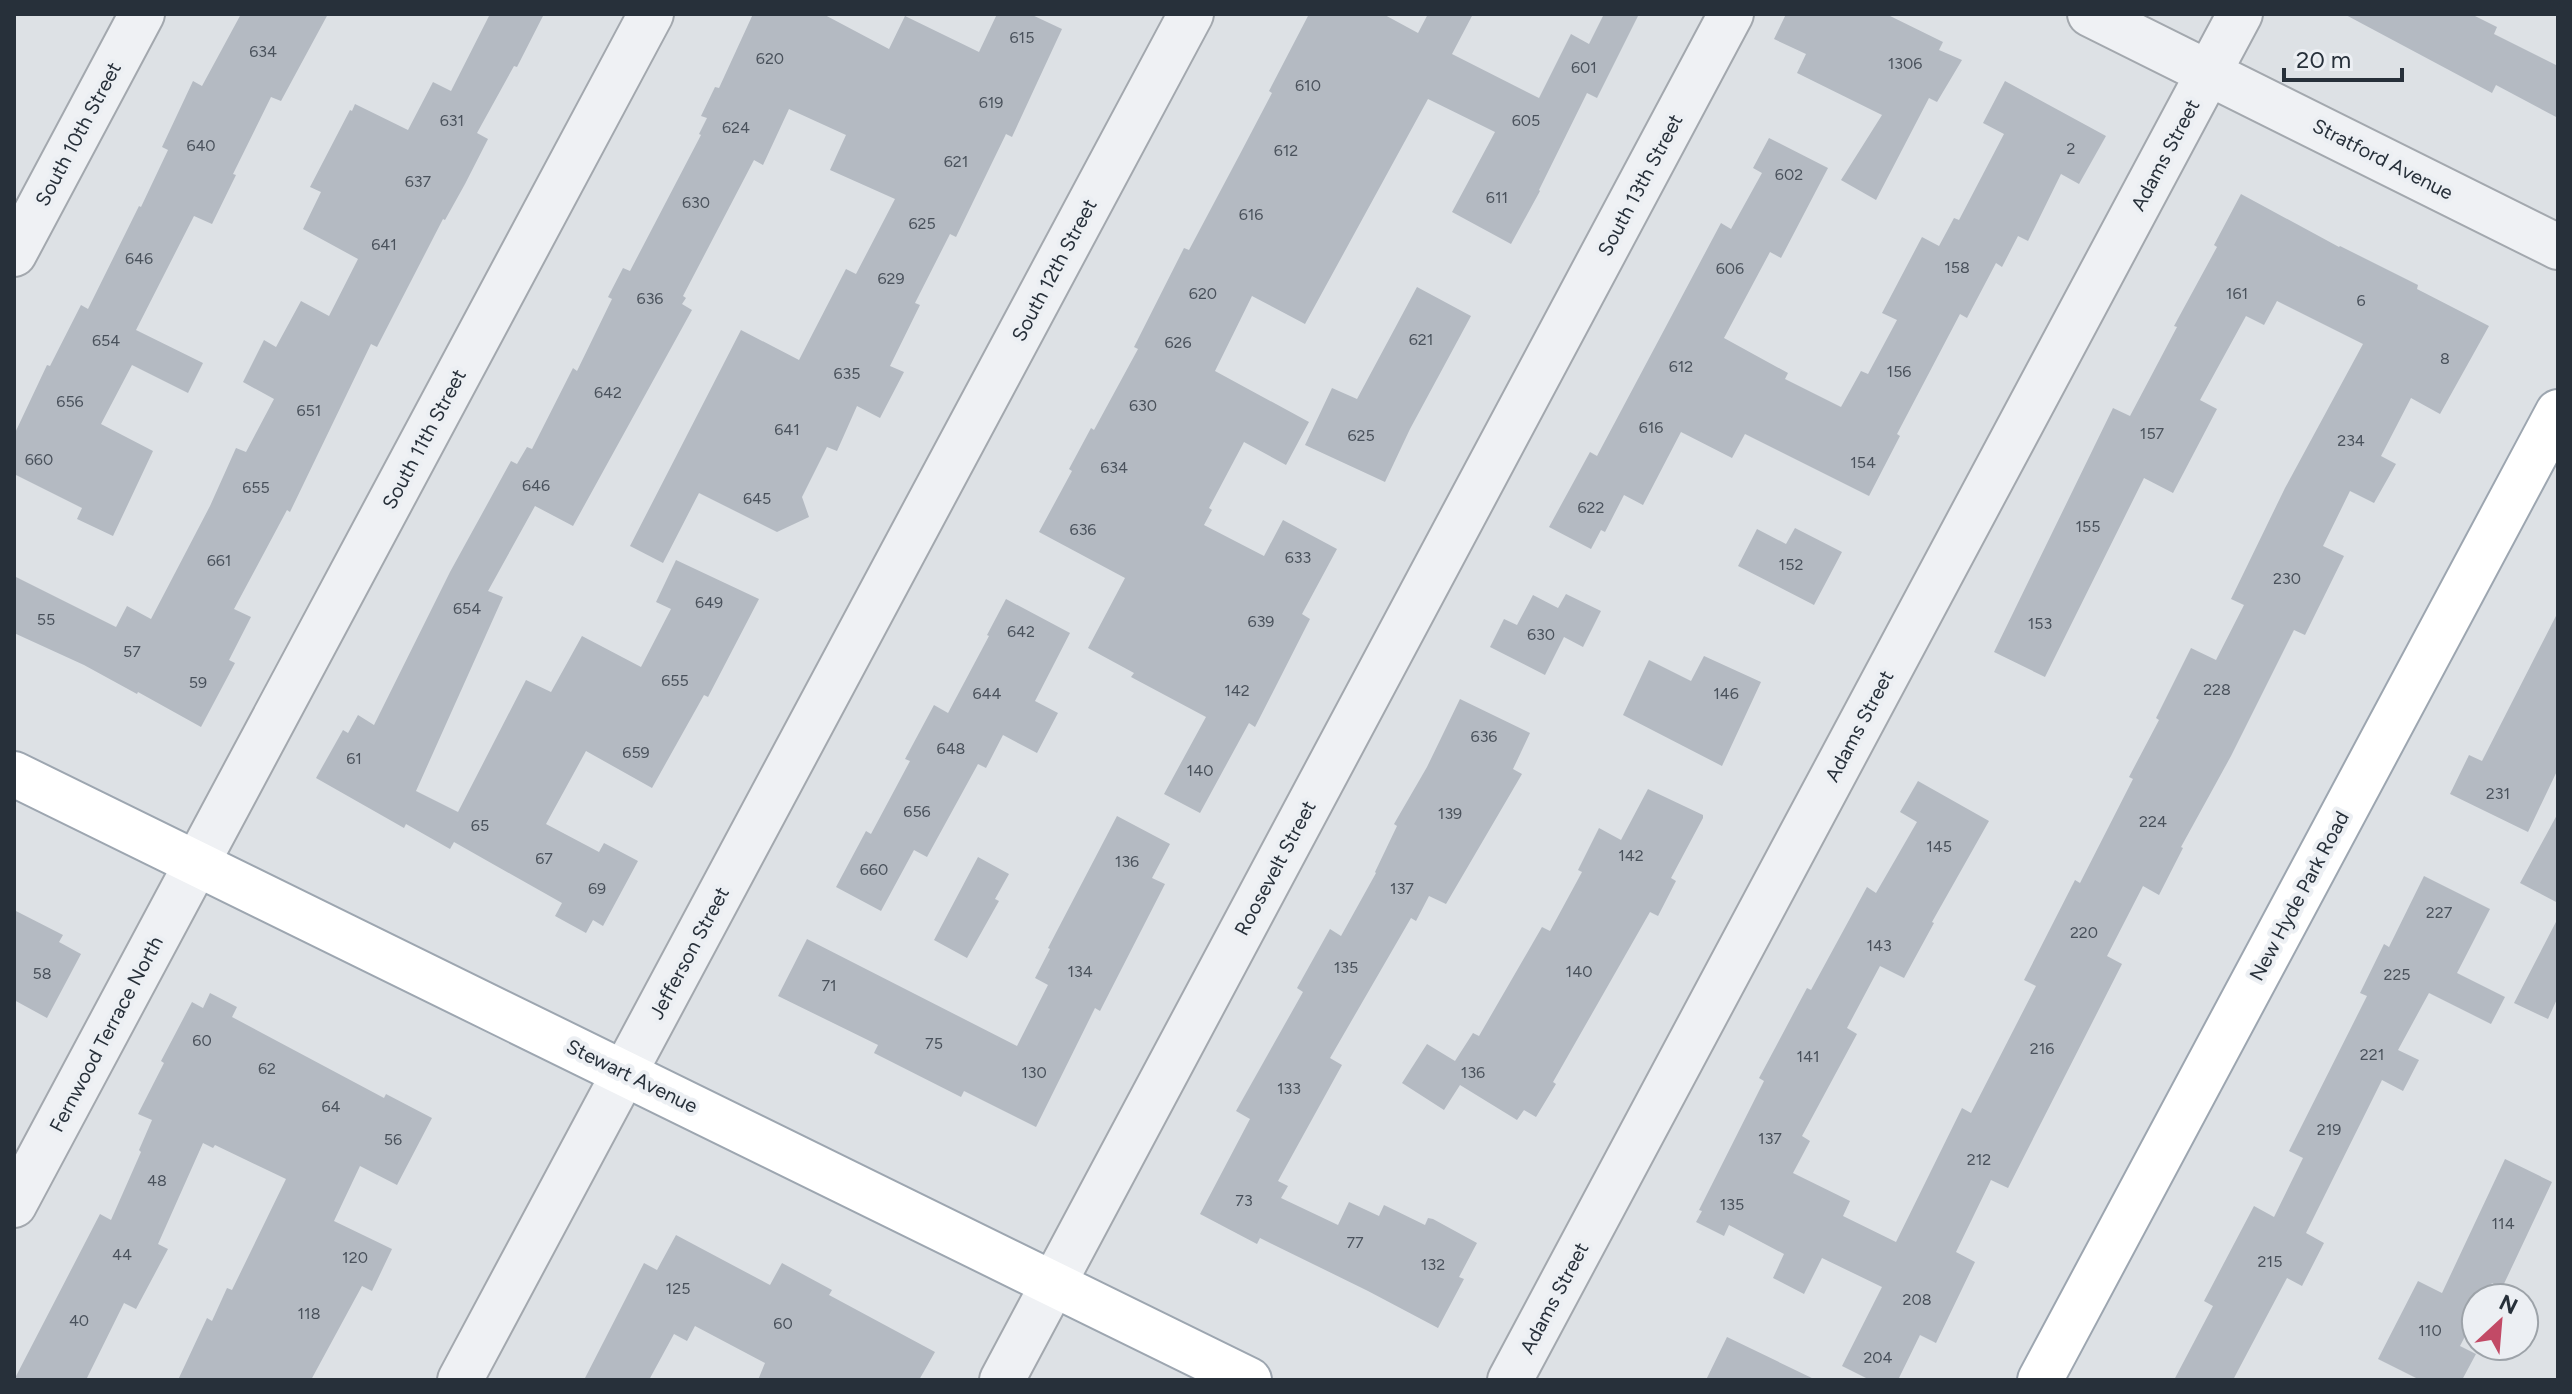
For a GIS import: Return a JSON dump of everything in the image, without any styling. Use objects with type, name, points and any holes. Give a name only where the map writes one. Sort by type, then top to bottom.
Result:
[{"type":"main road","name":"New Hyde Park Road","points":[[2040,1380],[2558,412]]},
{"type":"main road","name":"Stewart Avenue","points":[[14,774],[1249,1380]]},
{"type":"street","name":"South 10th Street","points":[[14,254],[142,14]]},
{"type":"street","name":"South 11th Street","points":[[197,863],[651,14]]},
{"type":"street","name":"South 12th Street","points":[[917,525],[1191,14]]},
{"type":"street","name":"South 13th Street","points":[[1548,356],[1731,14]]},
{"type":"street","name":"Stratford Avenue","points":[[2090,14],[2558,247]]},
{"type":"street","name":"Adams Street","points":[[1510,1380],[2240,14]]},
{"type":"street","name":"Roosevelt Street","points":[[1002,1380],[1548,356]]},
{"type":"street","name":"Jefferson Street","points":[[460,1380],[917,525]]},
{"type":"street","name":"Fernwood Terrace North","points":[[14,1205],[197,863]]},
{"type":"building","points":[[241,14],[328,14],[281,101],[271,97],[212,224],[194,216],[136,330],[203,363],[188,393],[132,365],[101,424],[153,451],[113,536],[77,519],[82,508],[14,474],[14,435],[47,365],[50,366],[81,305],[88,309],[141,207],[168,150],[162,147],[193,81],[202,86]]},
{"type":"building","points":[[490,14],[544,14],[517,67],[514,66],[477,133],[488,139],[465,184],[443,219],[377,347],[371,344],[290,512],[287,510],[234,609],[251,617],[229,660],[235,663],[201,727],[138,692],[14,633],[14,576],[116,627],[127,606],[151,619],[210,506],[236,448],[246,452],[274,399],[243,382],[264,340],[276,347],[301,301],[329,316],[358,259],[303,229],[321,192],[310,187],[350,110],[355,104],[408,130],[433,82],[451,91]]},
{"type":"building","points":[[753,14],[823,14],[889,49],[905,16],[979,52],[997,14],[1030,14],[1062,29],[1012,137],[1006,134],[956,237],[950,234],[915,303],[920,305],[890,366],[904,372],[880,418],[857,406],[837,451],[827,447],[802,497],[809,517],[777,532],[699,493],[663,563],[630,546],[741,330],[799,360],[846,269],[856,274],[895,199],[830,170],[846,135],[789,109],[763,165],[754,160],[683,296],[686,298],[682,304],[692,310],[573,526],[535,506],[488,591],[503,597],[416,791],[458,812],[526,680],[551,692],[582,636],[641,667],[671,609],[656,602],[676,560],[759,599],[708,697],[704,695],[652,788],[586,751],[546,824],[599,852],[604,843],[638,861],[603,926],[593,920],[586,933],[555,916],[562,903],[454,842],[450,849],[406,824],[404,828],[316,778],[343,730],[348,733],[358,715],[374,725],[450,572],[511,461],[517,464],[527,447],[532,449],[573,368],[577,371],[612,299],[608,297],[623,268],[630,271],[701,135],[707,118],[701,116],[715,87],[719,88]]},
{"type":"building","points":[[1309,14],[1383,14],[1418,33],[1428,14],[1473,14],[1452,54],[1539,98],[1571,34],[1589,44],[1604,14],[1639,14],[1597,98],[1587,93],[1511,244],[1452,212],[1495,132],[1428,99],[1305,324],[1252,296],[1215,371],[1309,422],[1286,465],[1244,442],[1209,508],[1212,510],[1204,525],[1264,556],[1283,520],[1337,549],[1302,614],[1310,619],[1255,727],[1249,723],[1200,813],[1164,794],[1206,717],[1131,677],[1134,673],[1088,648],[1125,578],[1039,532],[1091,428],[1094,430],[1138,349],[1134,347],[1184,248],[1189,250],[1272,93],[1269,91]]},
{"type":"building","points":[[1786,14],[1886,14],[1943,42],[1939,50],[1962,60],[1937,102],[1929,98],[1876,200],[1841,180],[1882,115],[1797,73],[1806,54],[1774,39]]},
{"type":"building","points":[[2344,14],[2471,14],[2497,27],[2494,34],[2558,66],[2558,118],[2496,85],[2492,93]]},
{"type":"building","points":[[2005,81],[2106,136],[2079,184],[2061,174],[2028,241],[2018,236],[2002,267],[1996,263],[1967,318],[1960,314],[1897,434],[1900,436],[1869,496],[1745,434],[1732,458],[1681,432],[1643,505],[1624,495],[1605,532],[1601,530],[1591,549],[1549,527],[1590,452],[1597,456],[1721,223],[1731,229],[1762,173],[1753,168],[1769,138],[1828,168],[1781,258],[1770,252],[1724,338],[1788,373],[1785,379],[1841,407],[1861,371],[1868,374],[1897,320],[1882,313],[1922,237],[1939,246],[1954,218],[1959,220],[2004,134],[1983,123]]},
{"type":"building","points":[[2241,194],[2418,285],[2417,289],[2489,326],[2440,414],[2411,398],[2381,456],[2396,464],[2374,503],[2350,491],[2323,546],[2344,556],[2305,635],[2294,630],[2159,895],[2143,886],[2107,956],[2122,964],[2008,1188],[1991,1180],[1956,1252],[1975,1262],[1936,1343],[1920,1335],[1898,1380],[1870,1380],[1842,1366],[1882,1287],[1822,1258],[1804,1294],[1773,1278],[1784,1254],[1729,1225],[1724,1236],[1696,1222],[1702,1211],[1699,1210],[1764,1081],[1759,1078],[1807,988],[1811,990],[1867,887],[1876,893],[1917,822],[1900,812],[1918,781],[1989,821],[1904,978],[1880,966],[1847,1028],[1857,1034],[1802,1136],[1810,1141],[1793,1173],[1850,1201],[1843,1216],[1896,1242],[1962,1108],[1971,1113],[2036,986],[2024,980],[2075,880],[2080,883],[2133,779],[2129,777],[2191,648],[2216,660],[2244,605],[2231,599],[2285,488],[2363,344],[2277,301],[2264,325],[2246,316],[2200,400],[2217,409],[2173,493],[2144,478],[2045,677],[1994,652],[2113,408],[2130,416]]},
{"type":"building","points":[[1417,287],[1471,316],[1385,482],[1305,445],[1332,388],[1357,399]]},
{"type":"building","points":[[1795,528],[1842,552],[1814,605],[1738,566],[1757,529],[1786,544]]},
{"type":"building","points":[[1566,594],[1601,611],[1583,647],[1564,637],[1545,675],[1490,647],[1504,619],[1517,625],[1533,595],[1558,608]]},
{"type":"building","points":[[1006,599],[1070,633],[1035,701],[1058,713],[1037,753],[1003,735],[986,768],[978,764],[927,857],[914,850],[881,911],[836,887],[866,831],[871,834],[910,761],[905,759],[934,705],[948,713]]},
{"type":"building","points":[[2558,612],[2558,769],[2528,832],[2450,794],[2469,755],[2482,761]]},
{"type":"building","points":[[1704,656],[1761,682],[1722,766],[1623,715],[1649,660],[1691,681]]},
{"type":"building","points":[[1460,699],[1530,733],[1513,769],[1522,774],[1446,904],[1429,896],[1416,921],[1411,918],[1330,1058],[1342,1065],[1278,1181],[1288,1186],[1281,1198],[1338,1225],[1349,1202],[1379,1216],[1384,1205],[1425,1225],[1428,1218],[1433,1219],[1477,1243],[1459,1277],[1464,1279],[1438,1328],[1260,1238],[1257,1244],[1200,1214],[1250,1119],[1236,1111],[1303,992],[1297,988],[1330,929],[1341,936],[1376,873],[1397,826],[1394,824],[1427,767]]},
{"type":"building","points":[[1648,789],[1703,815],[1703,818],[1671,878],[1676,881],[1658,916],[1650,912],[1536,1117],[1524,1110],[1517,1120],[1460,1085],[1444,1110],[1402,1083],[1427,1044],[1455,1061],[1473,1033],[1479,1036],[1542,927],[1550,931],[1582,872],[1578,870],[1599,828],[1621,840]]},
{"type":"building","points":[[2558,813],[2558,903],[2520,883]]},
{"type":"building","points":[[1117,816],[1170,844],[1152,878],[1165,884],[1100,1011],[1095,1008],[1036,1127],[964,1091],[961,1097],[874,1053],[878,1045],[778,996],[807,939],[1017,1046],[1048,985],[1035,978],[1048,948]]},
{"type":"building","points":[[978,857],[1009,874],[995,899],[999,901],[967,958],[934,940]]},
{"type":"building","points":[[2424,876],[2490,909],[2457,973],[2505,997],[2491,1024],[2429,993],[2398,1050],[2419,1060],[2403,1091],[2382,1080],[2306,1233],[2324,1243],[2302,1286],[2287,1278],[2233,1380],[2174,1380],[2213,1306],[2204,1301],[2254,1206],[2274,1217],[2303,1158],[2289,1151],[2367,996],[2360,993],[2384,944],[2389,947]]},
{"type":"building","points":[[14,910],[63,935],[59,942],[81,954],[47,1018],[14,1000]]},
{"type":"building","points":[[2558,918],[2558,997],[2548,1019],[2514,1003]]},
{"type":"building","points":[[210,993],[237,1007],[232,1017],[384,1098],[386,1094],[432,1118],[397,1185],[360,1166],[334,1221],[392,1249],[372,1291],[362,1286],[311,1380],[178,1380],[207,1318],[212,1321],[227,1288],[232,1290],[286,1179],[215,1145],[213,1148],[203,1143],[158,1244],[168,1249],[136,1309],[124,1303],[86,1380],[14,1380],[100,1214],[111,1220],[152,1120],[138,1114],[164,1063],[161,1061],[192,1002],[203,1008]]},
{"type":"building","points":[[2505,1159],[2552,1182],[2505,1282],[2460,1282],[2460,1362],[2472,1362],[2462,1380],[2420,1380],[2378,1359],[2418,1281],[2442,1293]]},
{"type":"building","points":[[676,1235],[770,1285],[782,1263],[832,1290],[829,1295],[935,1352],[919,1380],[758,1380],[765,1363],[695,1326],[687,1341],[674,1334],[649,1380],[584,1380],[644,1263],[657,1270]]},
{"type":"building","points":[[1727,1337],[1816,1380],[1706,1380]]}]
